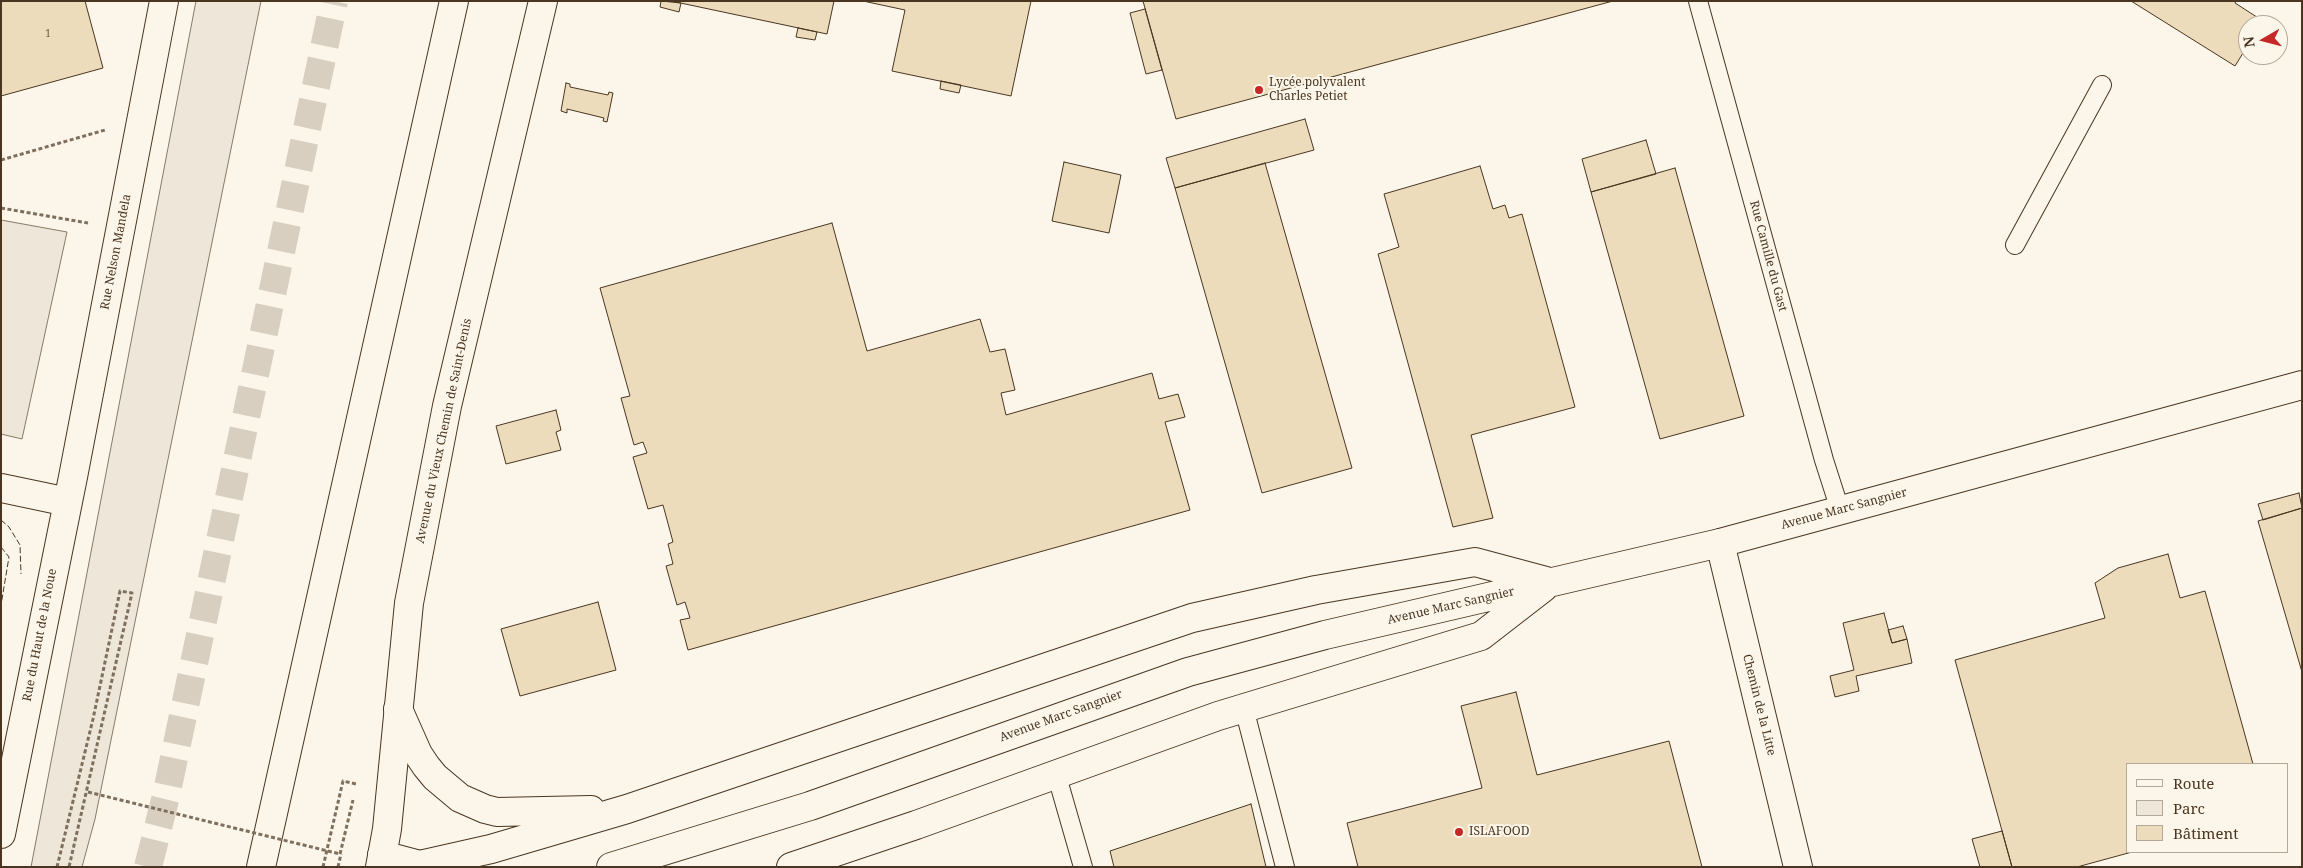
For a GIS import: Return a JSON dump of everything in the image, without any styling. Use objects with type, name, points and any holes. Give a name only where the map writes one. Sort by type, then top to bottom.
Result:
[{"type":"main road","name":"Rue Nelson Mandela","points":[[68,502],[164,1]]},
{"type":"main road","points":[[261,867],[454,1]]},
{"type":"main road","name":"Avenue du Vieux Chemin de Saint-Denis","points":[[381,861],[387,829],[409,603],[447,406],[543,1]]},
{"type":"main road","name":"Avenue Marc Sangnier","points":[[611,867],[810,806],[1188,672],[1325,635],[1720,543],[2302,385]]},
{"type":"main road","points":[[1,488],[68,502]]},
{"type":"main road","name":"Rue du Haut de la Noue","points":[[1,834],[68,502]]},
{"type":"main road","name":"Chemin de la Litte","points":[[1720,543],[1798,867]]},
{"type":"main road","points":[[381,861],[420,865],[491,849],[628,809],[1192,618],[1316,590],[1475,562],[1550,582]]},
{"type":"main road","points":[[791,867],[916,825],[1244,708],[1481,636],[1550,582]]},
{"type":"main road","points":[[398,709],[418,754],[426,766],[435,777],[460,798],[474,805],[497,812],[628,809]]},
{"type":"lane","name":"Rue Camille du Gast","points":[[1698,1],[1824,460],[1840,510]]},
{"type":"lane","points":[[2015,245],[2102,85]]},
{"type":"lane","points":[[1244,708],[1285,867]]},
{"type":"lane","points":[[1056,774],[1083,867]]},
{"type":"path","points":[[1,160],[141,120]]},
{"type":"path","points":[[1,208],[120,230]]},
{"type":"path","points":[[57,867],[93,719],[120,591],[132,593],[88,792],[69,867]]},
{"type":"path","points":[[88,792],[340,854],[357,784],[343,781],[323,867]]},
{"type":"path","points":[[338,867],[349,817],[356,819]]},
{"type":"green space","points":[[196,1],[261,1],[95,819],[82,867],[31,867]]},
{"type":"green space","points":[[1,220],[67,232],[22,439],[1,434]]},
{"type":"building","points":[[1,1],[85,1],[103,68],[1,96]]},
{"type":"building","points":[[661,1],[681,3],[679,12],[660,7]]},
{"type":"building","points":[[671,1],[834,1],[827,34]]},
{"type":"building","points":[[863,1],[1031,1],[1011,96],[892,71],[905,10]]},
{"type":"building","points":[[1143,1],[1613,1],[1176,119]]},
{"type":"building","points":[[2131,1],[2236,1],[2235,3],[2254,15],[2238,15],[2238,61],[2235,66]]},
{"type":"building","points":[[1145,9],[1162,70],[1146,74],[1130,13]]},
{"type":"building","points":[[798,28],[817,32],[815,40],[796,37]]},
{"type":"building","points":[[941,81],[961,85],[959,93],[940,89]]},
{"type":"building","points":[[566,83],[570,84],[570,87],[608,95],[609,92],[613,93],[607,122],[603,121],[604,118],[567,109],[567,113],[561,111]]},
{"type":"building","points":[[1305,119],[1314,150],[1175,188],[1166,158]]},
{"type":"building","points":[[1646,140],[1656,174],[1591,192],[1582,159]]},
{"type":"building","points":[[1064,162],[1121,175],[1109,233],[1052,221]]},
{"type":"building","points":[[1265,163],[1352,468],[1262,493],[1175,188]]},
{"type":"building","points":[[1480,166],[1493,209],[1505,205],[1509,218],[1522,214],[1575,407],[1471,435],[1493,518],[1453,527],[1378,254],[1399,247],[1384,194]]},
{"type":"building","points":[[1675,168],[1744,416],[1660,439],[1591,192]]},
{"type":"building","points":[[832,223],[867,351],[980,319],[990,352],[1005,349],[1015,390],[1001,393],[1006,415],[1152,373],[1159,399],[1178,394],[1185,417],[1165,422],[1190,510],[688,650],[680,620],[690,618],[685,602],[677,605],[666,566],[673,564],[668,544],[673,542],[663,505],[648,509],[633,457],[647,453],[643,442],[634,445],[621,398],[630,396],[600,288]]},
{"type":"building","points":[[556,410],[561,430],[556,432],[561,450],[506,464],[496,426]]},
{"type":"building","points":[[2299,493],[2302,508],[2263,520],[2258,504]]},
{"type":"building","points":[[2302,508],[2302,672],[2258,521]]},
{"type":"building","points":[[2168,554],[2180,598],[2205,591],[2253,763],[2126,763],[2126,853],[2128,853],[2077,867],[2012,867],[1955,660],[2105,618],[2095,583],[2118,568]]},
{"type":"building","points":[[598,602],[616,670],[520,696],[501,629]]},
{"type":"building","points":[[1884,613],[1892,643],[1907,639],[1912,663],[1856,676],[1859,691],[1835,697],[1830,676],[1854,670],[1843,623]]},
{"type":"building","points":[[1903,626],[1907,639],[1892,643],[1888,630]]},
{"type":"building","points":[[1516,692],[1537,775],[1669,741],[1702,867],[1358,867],[1347,823],[1482,788],[1461,706]]},
{"type":"building","points":[[1251,804],[1266,867],[1114,867],[1110,851]]},
{"type":"building","points":[[2002,831],[2012,867],[1980,867],[1972,839]]},
{"type":"tunnel","points":[[148,867],[166,796],[334,1]]},
{"type":"fence","points":[[1,520],[9,527],[20,545],[21,574]]},
{"type":"fence","points":[[1,547],[9,557],[1,605]]},
{"type":"place","name":"Lycée polyvalent Charles Petiet","points":[[1259,90]]},
{"type":"place","name":"ISLAFOOD","points":[[1459,832]]}]
